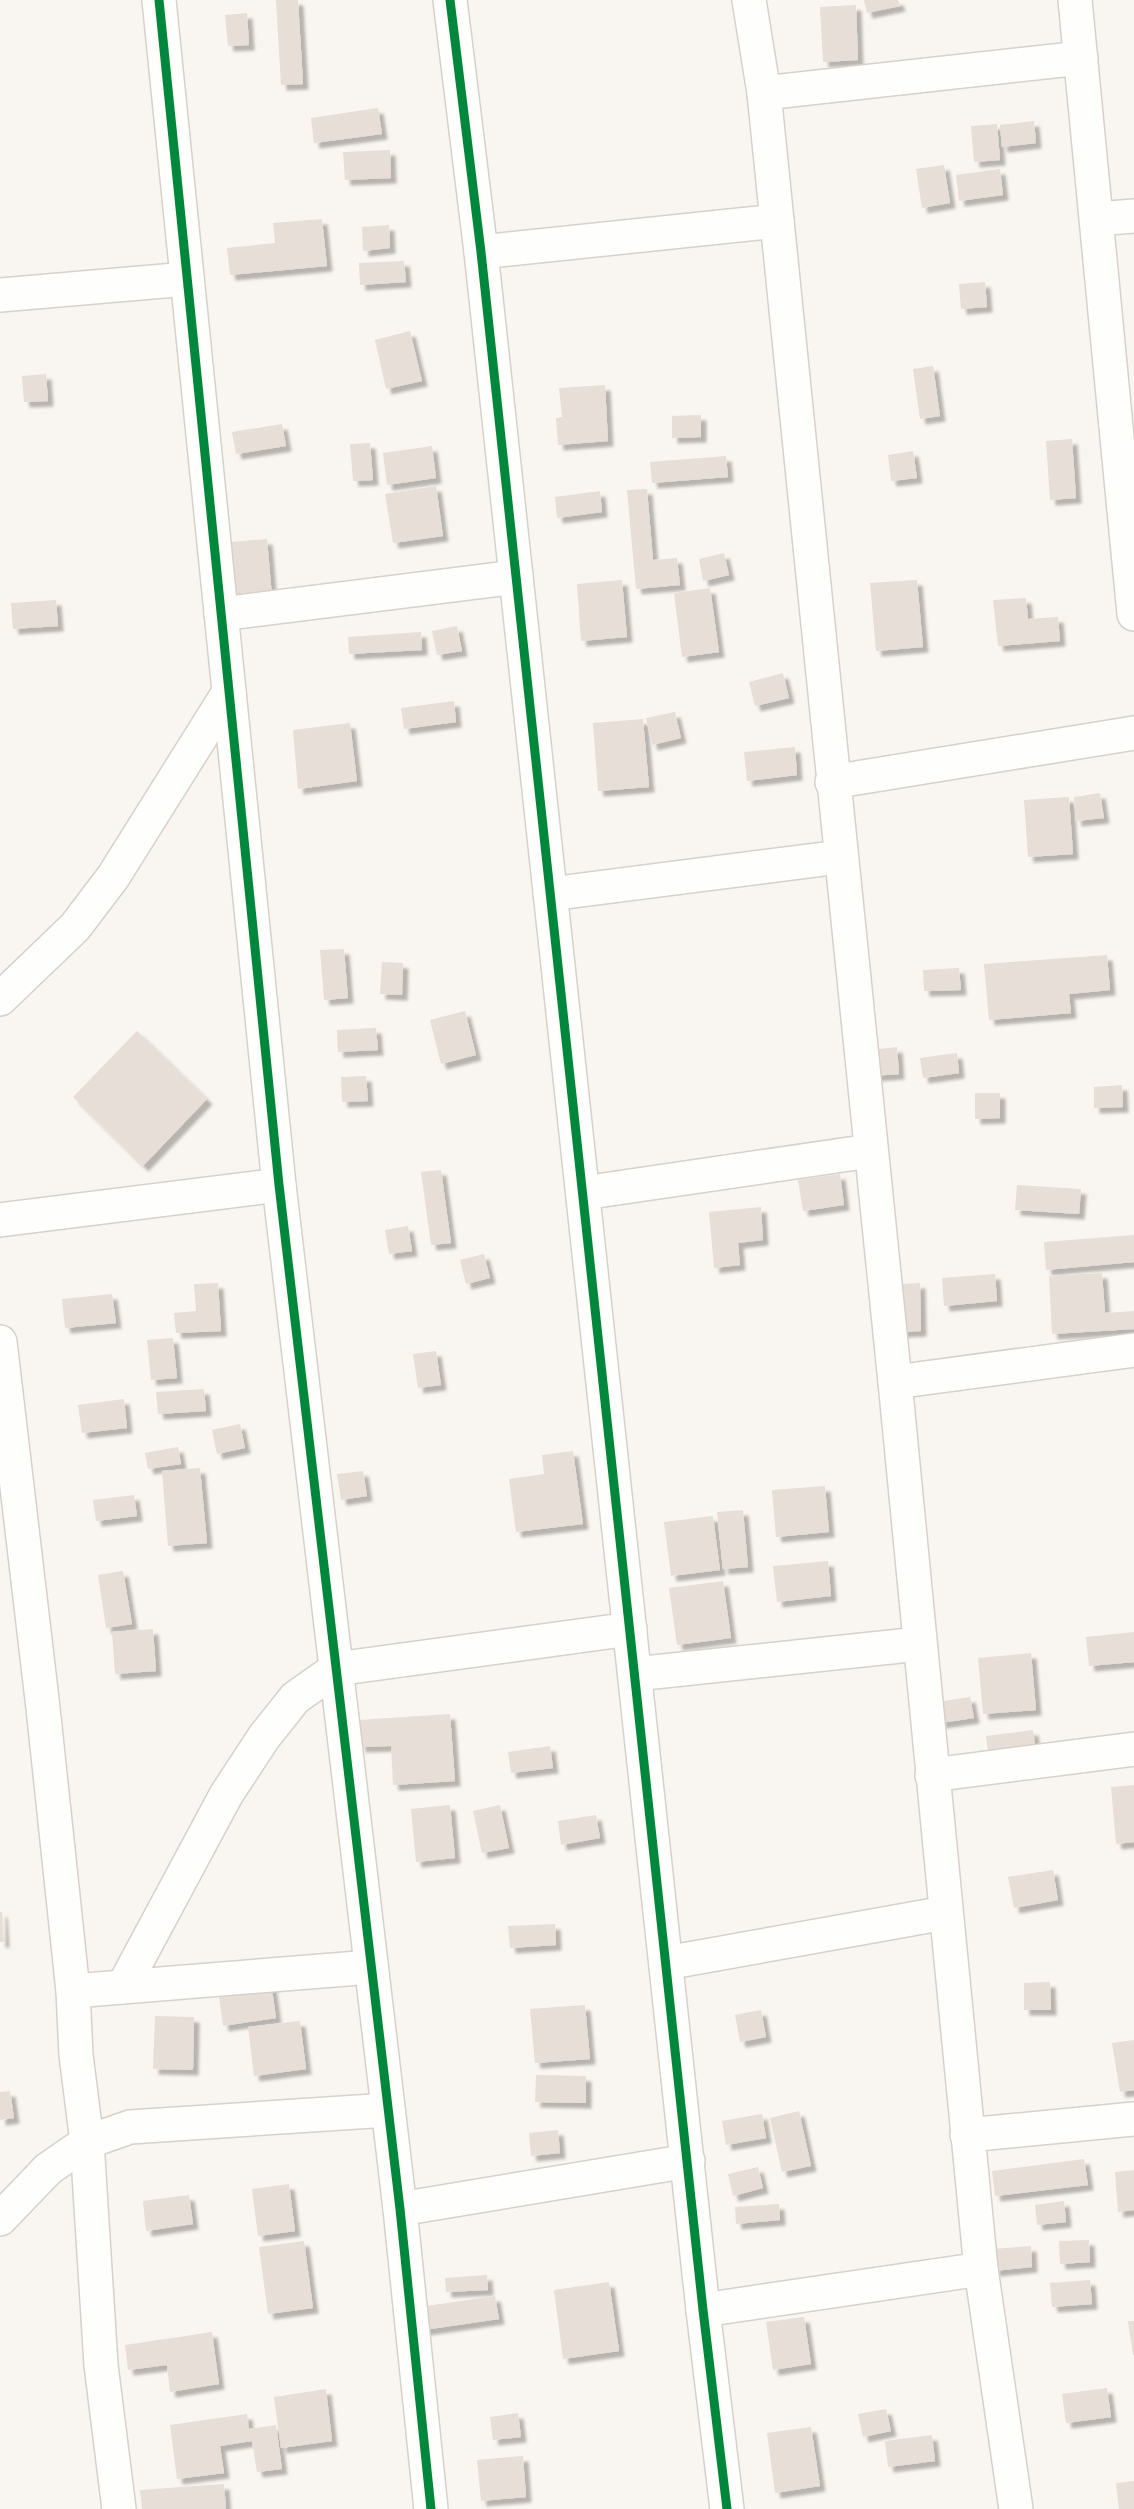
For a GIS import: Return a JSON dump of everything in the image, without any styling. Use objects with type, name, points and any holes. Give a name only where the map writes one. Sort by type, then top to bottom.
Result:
[{"type":"street","points":[[159,0],[279,1185],[400,2209],[431,2509]]},
{"type":"street","points":[[450,0],[481,252],[703,2310],[727,2509]]},
{"type":"street","points":[[749,0],[764,93],[832,782],[895,1382],[981,2269],[1016,2509]]},
{"type":"street","points":[[1075,0],[1134,615]]},
{"type":"street","points":[[764,93],[1081,58]]},
{"type":"street","points":[[1097,219],[1134,216]]},
{"type":"street","points":[[481,252],[777,221]]},
{"type":"street","points":[[0,295],[187,279]]},
{"type":"street","points":[[221,614],[516,577]]},
{"type":"street","points":[[0,999],[75,927],[113,877],[229,692]]},
{"type":"street","points":[[832,782],[1134,734]]},
{"type":"street","points":[[550,894],[840,857]]},
{"type":"street","points":[[583,1193],[870,1150]]},
{"type":"street","points":[[0,1220],[279,1185]]},
{"type":"street","points":[[0,1342],[8,1483],[73,1991],[76,2055],[87,2142],[102,2365],[119,2509]]},
{"type":"street","points":[[895,1382],[1134,1350]]},
{"type":"street","points":[[123,1987],[226,1795],[264,1737],[295,1698],[336,1669],[630,1629]]},
{"type":"street","points":[[635,1674],[919,1644]]},
{"type":"street","points":[[932,1775],[1134,1749]]},
{"type":"street","points":[[666,1964],[945,1913]]},
{"type":"street","points":[[73,1991],[371,1967]]},
{"type":"street","points":[[0,2219],[48,2169],[87,2142],[130,2127],[388,2110]]},
{"type":"street","points":[[967,2135],[1134,2119]]},
{"type":"street","points":[[400,2209],[688,2161]]},
{"type":"street","points":[[703,2310],[981,2269]]},
{"type":"building","points":[[276,0],[298,0],[303,84],[281,85]]},
{"type":"building","points":[[864,0],[898,0],[900,6],[867,13]]},
{"type":"building","points":[[856,5],[858,60],[823,62],[820,7]]},
{"type":"building","points":[[247,13],[249,45],[228,46],[225,15]]},
{"type":"building","points":[[378,108],[382,134],[314,143],[311,118]]},
{"type":"building","points":[[1034,121],[1036,143],[1002,147],[1000,125]]},
{"type":"building","points":[[997,124],[1000,160],[974,162],[971,126]]},
{"type":"building","points":[[390,150],[391,178],[345,180],[343,152]]},
{"type":"building","points":[[944,165],[950,203],[922,208],[916,169]]},
{"type":"building","points":[[1000,169],[1003,195],[959,201],[956,175]]},
{"type":"building","points":[[322,219],[327,266],[230,275],[227,248],[275,243],[273,223]]},
{"type":"building","points":[[389,225],[390,248],[363,251],[362,227]]},
{"type":"building","points":[[404,261],[406,282],[360,285],[359,263]]},
{"type":"building","points":[[985,282],[987,307],[961,309],[959,284]]},
{"type":"building","points":[[410,331],[422,381],[386,389],[375,340]]},
{"type":"building","points":[[933,366],[940,416],[920,419],[913,369]]},
{"type":"building","points":[[46,374],[48,401],[24,402],[22,376]]},
{"type":"building","points":[[605,385],[608,441],[558,445],[556,418],[562,417],[559,388]]},
{"type":"building","points":[[701,415],[701,437],[672,438],[672,416]]},
{"type":"building","points":[[282,424],[286,446],[236,454],[232,432]]},
{"type":"building","points":[[1072,439],[1076,498],[1050,500],[1046,441]]},
{"type":"building","points":[[370,443],[373,480],[353,481],[350,444]]},
{"type":"building","points":[[432,446],[436,478],[387,485],[383,453]]},
{"type":"building","points":[[913,451],[917,478],[891,481],[888,455]]},
{"type":"building","points":[[726,456],[728,477],[652,483],[650,462]]},
{"type":"building","points":[[436,486],[443,536],[393,543],[385,494]]},
{"type":"building","points":[[647,489],[653,560],[677,558],[680,585],[636,589],[627,490]]},
{"type":"building","points":[[600,491],[602,512],[557,518],[555,497]]},
{"type":"building","points":[[267,539],[272,597],[235,600],[231,542]]},
{"type":"building","points":[[724,553],[729,575],[703,581],[699,559]]},
{"type":"building","points":[[622,580],[627,637],[581,641],[577,584]]},
{"type":"building","points":[[917,580],[923,647],[876,651],[870,583]]},
{"type":"building","points":[[710,588],[719,652],[682,657],[674,593]]},
{"type":"building","points":[[1026,598],[1028,619],[1058,617],[1060,641],[998,646],[993,600]]},
{"type":"building","points":[[56,600],[58,626],[13,629],[11,603]]},
{"type":"building","points":[[457,626],[462,651],[437,655],[432,631]]},
{"type":"building","points":[[421,632],[422,650],[349,654],[348,637]]},
{"type":"building","points":[[783,673],[789,698],[755,706],[749,682]]},
{"type":"building","points":[[454,701],[456,722],[404,729],[401,708]]},
{"type":"building","points":[[675,712],[681,738],[652,745],[646,718]]},
{"type":"building","points":[[643,719],[649,787],[598,791],[593,723]]},
{"type":"building","points":[[350,723],[357,781],[298,789],[293,730]]},
{"type":"building","points":[[795,747],[797,775],[747,781],[744,752]]},
{"type":"building","points":[[1100,793],[1104,818],[1076,821],[1074,797]]},
{"type":"building","points":[[1069,797],[1073,854],[1028,857],[1024,800]]},
{"type":"building","points":[[344,949],[348,998],[324,1000],[320,950]]},
{"type":"building","points":[[1107,955],[1110,990],[1069,994],[1071,1013],[989,1020],[984,964]]},
{"type":"building","points":[[382,962],[403,963],[402,995],[380,994]]},
{"type":"building","points":[[959,968],[961,990],[924,991],[923,970]]},
{"type":"building","points":[[465,1011],[476,1055],[441,1064],[430,1020]]},
{"type":"building","points":[[376,1028],[378,1050],[338,1052],[337,1030]]},
{"type":"building","points":[[137,1031],[207,1099],[143,1166],[73,1097]]},
{"type":"building","points":[[897,1047],[899,1074],[872,1076],[870,1050]]},
{"type":"building","points":[[957,1053],[959,1073],[923,1078],[920,1058]]},
{"type":"building","points":[[366,1076],[368,1101],[342,1102],[341,1077]]},
{"type":"building","points":[[1122,1085],[1123,1107],[1094,1108],[1094,1087]]},
{"type":"building","points":[[975,1093],[1000,1093],[1000,1118],[975,1119]]},
{"type":"building","points":[[441,1170],[451,1243],[431,1245],[421,1172]]},
{"type":"building","points":[[840,1174],[844,1205],[803,1211],[798,1180]]},
{"type":"building","points":[[1017,1185],[1081,1189],[1079,1214],[1015,1210]]},
{"type":"building","points":[[761,1207],[763,1240],[738,1243],[740,1265],[714,1268],[709,1212]]},
{"type":"building","points":[[408,1226],[412,1251],[389,1254],[385,1230]]},
{"type":"building","points":[[1134,1235],[1134,1262],[1046,1270],[1044,1242]]},
{"type":"building","points":[[484,1254],[490,1278],[466,1284],[460,1260]]},
{"type":"building","points":[[1102,1273],[1105,1313],[1134,1311],[1134,1329],[1052,1334],[1049,1276]]},
{"type":"building","points":[[995,1274],[997,1301],[944,1306],[942,1278]]},
{"type":"building","points":[[218,1283],[221,1331],[176,1333],[174,1313],[196,1311],[194,1284]]},
{"type":"building","points":[[920,1283],[921,1331],[901,1332],[900,1284]]},
{"type":"building","points":[[112,1294],[116,1323],[65,1328],[62,1299]]},
{"type":"building","points":[[173,1338],[177,1378],[151,1380],[147,1340]]},
{"type":"building","points":[[436,1351],[441,1385],[418,1388],[413,1354]]},
{"type":"building","points":[[204,1389],[206,1411],[158,1414],[156,1392]]},
{"type":"building","points":[[124,1399],[127,1428],[82,1433],[78,1405]]},
{"type":"building","points":[[240,1424],[245,1448],[217,1454],[212,1430]]},
{"type":"building","points":[[178,1447],[181,1464],[148,1469],[145,1453]]},
{"type":"building","points":[[573,1451],[583,1524],[516,1532],[509,1479],[544,1474],[542,1455]]},
{"type":"building","points":[[200,1468],[207,1543],[168,1546],[162,1471]]},
{"type":"building","points":[[363,1471],[367,1496],[341,1500],[337,1474]]},
{"type":"building","points":[[825,1486],[829,1532],[776,1537],[772,1490]]},
{"type":"building","points":[[134,1495],[137,1516],[96,1521],[93,1500]]},
{"type":"building","points":[[743,1510],[748,1567],[723,1569],[717,1512]]},
{"type":"building","points":[[713,1516],[720,1570],[671,1576],[664,1522]]},
{"type":"building","points":[[828,1561],[831,1596],[777,1602],[773,1566]]},
{"type":"building","points":[[123,1571],[132,1624],[106,1628],[98,1575]]},
{"type":"building","points":[[723,1581],[731,1638],[677,1645],[669,1588]]},
{"type":"building","points":[[153,1629],[156,1671],[115,1674],[112,1632]]},
{"type":"building","points":[[1134,1632],[1134,1662],[1089,1666],[1086,1637]]},
{"type":"building","points":[[1031,1653],[1036,1710],[983,1714],[978,1658]]},
{"type":"building","points":[[970,1697],[974,1718],[940,1723],[938,1702]]},
{"type":"building","points":[[450,1714],[455,1781],[393,1785],[391,1746],[360,1747],[359,1720]]},
{"type":"building","points":[[1033,1730],[1038,1766],[991,1772],[986,1736]]},
{"type":"building","points":[[550,1746],[553,1768],[511,1773],[508,1752]]},
{"type":"building","points":[[1134,1785],[1134,1842],[1116,1844],[1111,1787]]},
{"type":"building","points":[[450,1805],[455,1858],[416,1862],[411,1809]]},
{"type":"building","points":[[500,1805],[509,1848],[482,1853],[473,1811]]},
{"type":"building","points":[[596,1815],[600,1838],[561,1845],[558,1821]]},
{"type":"building","points":[[1053,1870],[1058,1900],[1014,1908],[1008,1877]]},
{"type":"building","points":[[0,1912],[2,1912],[4,1942],[0,1942]]},
{"type":"building","points":[[555,1924],[556,1945],[510,1948],[508,1926]]},
{"type":"building","points":[[271,1982],[276,2018],[223,2026],[218,1989]]},
{"type":"building","points":[[1050,1982],[1051,2010],[1024,2010],[1024,1983]]},
{"type":"building","points":[[585,2005],[590,2059],[535,2063],[530,2009]]},
{"type":"building","points":[[761,2010],[766,2037],[740,2042],[735,2015]]},
{"type":"building","points":[[155,2016],[194,2017],[193,2070],[153,2069]]},
{"type":"building","points":[[300,2021],[306,2069],[254,2076],[248,2027]]},
{"type":"building","points":[[1134,2040],[1134,2090],[1120,2092],[1112,2043]]},
{"type":"building","points":[[536,2075],[586,2076],[586,2103],[535,2102]]},
{"type":"building","points":[[10,2091],[14,2118],[0,2120],[0,2092]]},
{"type":"building","points":[[799,2111],[811,2166],[782,2172],[770,2118]]},
{"type":"building","points":[[762,2114],[766,2138],[726,2145],[722,2121]]},
{"type":"building","points":[[558,2130],[560,2153],[531,2156],[529,2133]]},
{"type":"building","points":[[1084,2159],[1088,2185],[995,2196],[992,2171]]},
{"type":"building","points":[[758,2167],[763,2188],[733,2196],[728,2174]]},
{"type":"building","points":[[1134,2170],[1134,2210],[1118,2212],[1115,2172]]},
{"type":"building","points":[[289,2184],[295,2231],[258,2236],[252,2189]]},
{"type":"building","points":[[189,2195],[193,2224],[146,2231],[143,2201]]},
{"type":"building","points":[[1064,2201],[1066,2222],[1037,2225],[1035,2205]]},
{"type":"building","points":[[779,2204],[780,2220],[736,2224],[735,2207]]},
{"type":"building","points":[[1089,2240],[1090,2262],[1060,2264],[1059,2241]]},
{"type":"building","points":[[304,2241],[313,2308],[268,2314],[259,2247]]},
{"type":"building","points":[[1031,2246],[1032,2267],[994,2271],[992,2249]]},
{"type":"building","points":[[487,2275],[488,2290],[446,2292],[445,2278]]},
{"type":"building","points":[[1090,2280],[1092,2304],[1052,2307],[1050,2283]]},
{"type":"building","points":[[609,2282],[619,2351],[563,2359],[554,2290]]},
{"type":"building","points":[[495,2296],[499,2319],[417,2331],[413,2308]]},
{"type":"building","points":[[804,2317],[811,2364],[773,2370],[766,2322]]},
{"type":"building","points":[[1128,2321],[1134,2321],[1134,2355],[1133,2355]]},
{"type":"building","points":[[212,2332],[219,2384],[170,2392],[167,2365],[128,2370],[125,2345]]},
{"type":"building","points":[[1107,2388],[1111,2417],[1066,2423],[1062,2394]]},
{"type":"building","points":[[326,2389],[332,2441],[281,2448],[274,2397]]},
{"type":"building","points":[[886,2409],[891,2431],[863,2437],[858,2414]]},
{"type":"building","points":[[518,2413],[521,2437],[493,2440],[490,2417]]},
{"type":"building","points":[[247,2414],[249,2429],[276,2425],[282,2469],[257,2472],[252,2441],[220,2446],[224,2473],[177,2479],[170,2425]]},
{"type":"building","points":[[811,2427],[820,2486],[775,2493],[767,2433]]},
{"type":"building","points":[[932,2435],[935,2461],[888,2467],[885,2441]]},
{"type":"building","points":[[523,2456],[526,2497],[481,2501],[477,2460]]},
{"type":"building","points":[[1134,2481],[1134,2509],[1119,2509],[1116,2483]]},
{"type":"building","points":[[224,2484],[226,2509],[142,2509],[140,2490]]},
{"type":"cycle path","points":[[159,0],[279,1185],[400,2209],[431,2509]]},
{"type":"cycle path","points":[[450,0],[481,252],[703,2310],[727,2509]]}]
